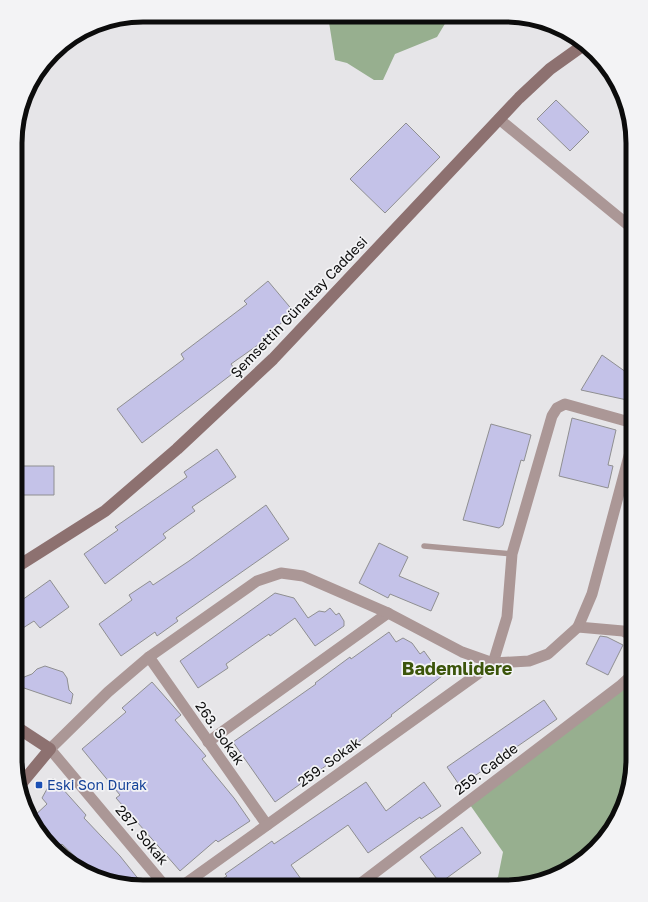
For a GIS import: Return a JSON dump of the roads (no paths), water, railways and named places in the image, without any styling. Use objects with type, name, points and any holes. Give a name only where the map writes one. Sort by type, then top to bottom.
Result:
[{"type":"street","name":"Şemsettin Günaltay Caddesi","points":[[22,564],[105,511],[177,450],[272,359],[499,119],[550,69],[580,48]]},
{"type":"street","points":[[499,119],[626,223]]},
{"type":"street","points":[[493,663],[507,617],[512,554],[552,416],[557,408],[565,404],[575,405],[626,421]]},
{"type":"street","points":[[24,781],[50,749],[108,692],[149,657],[256,581],[281,573],[303,576],[388,613],[462,652],[493,663],[529,661],[548,654],[578,627],[592,594],[626,482]]},
{"type":"street","points":[[208,742],[388,613]]},
{"type":"street","points":[[578,627],[626,632]]},
{"type":"street","name":"263. Sokak","points":[[149,657],[267,825]]},
{"type":"street","name":"259. Sokak","points":[[190,880],[493,663]]},
{"type":"street","name":"259. Cadde","points":[[365,880],[626,680]]},
{"type":"street","points":[[22,731],[50,749]]},
{"type":"street","name":"287. Sokak","points":[[50,749],[160,880]]},
{"type":"lane","points":[[424,546],[512,554]]},
{"type":"place","name":"Eski Son Durak","points":[[39,785]]},
{"type":"district","name":"Bademlidere","points":[[457,669]]}]
